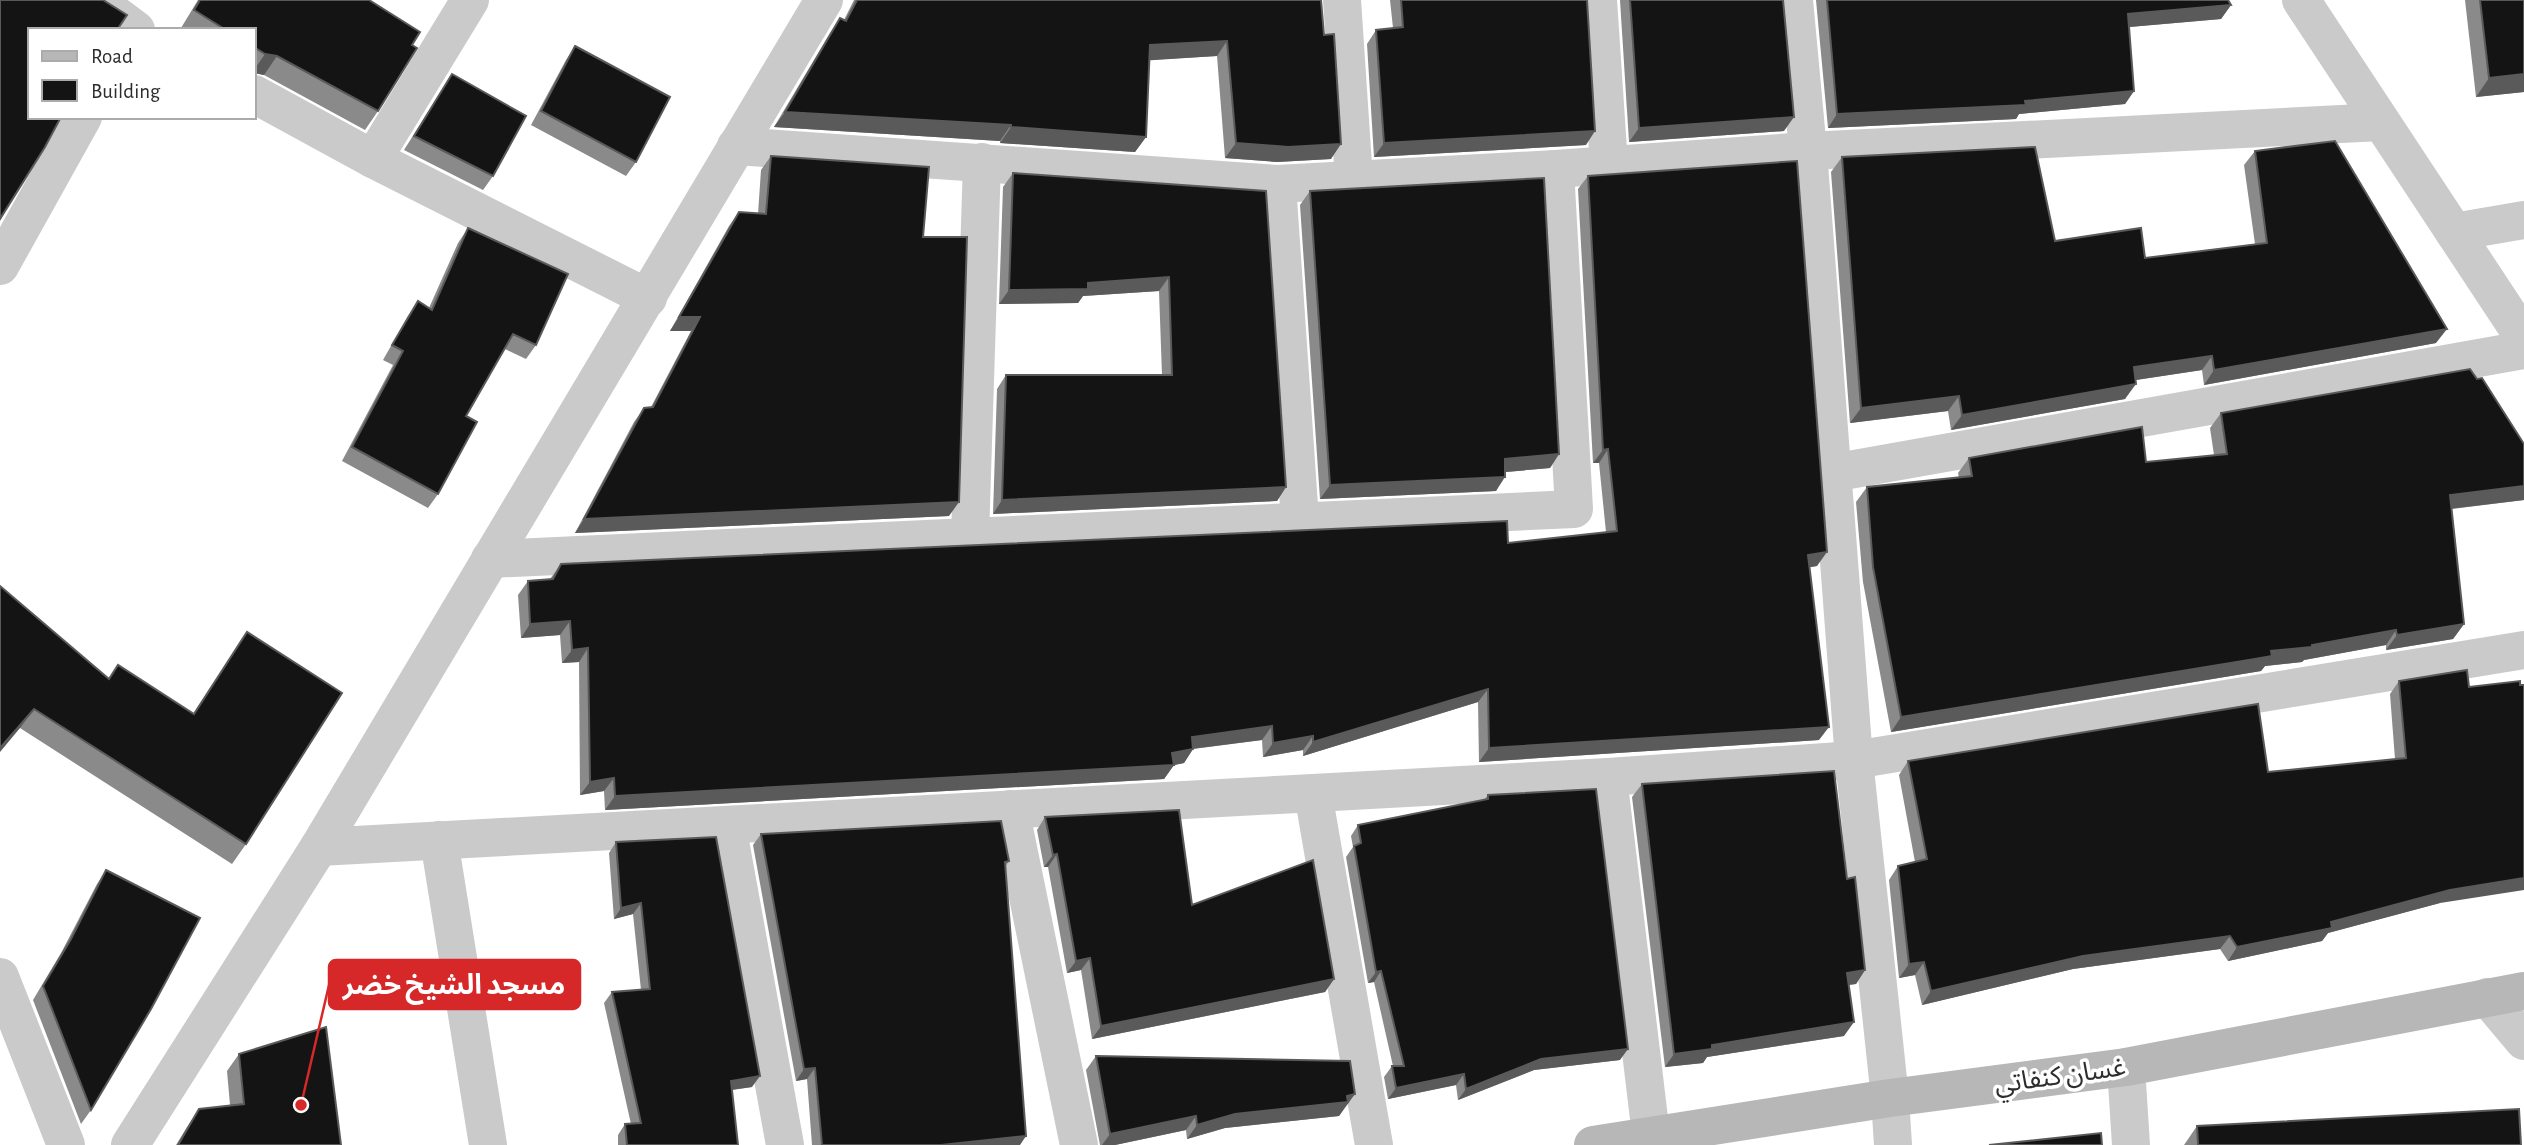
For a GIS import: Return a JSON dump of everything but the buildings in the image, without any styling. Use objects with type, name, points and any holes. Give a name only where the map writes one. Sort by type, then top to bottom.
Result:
[{"type":"street","points":[[96,0],[138,22]]},
{"type":"street","points":[[373,159],[470,0]]},
{"type":"street","points":[[130,1145],[320,847],[824,0]]},
{"type":"street","points":[[1342,0],[1354,180]]},
{"type":"street","points":[[1598,0],[1609,165]]},
{"type":"street","points":[[1794,0],[1854,761],[1891,1098],[1893,1145]]},
{"type":"street","points":[[2301,0],[2524,338]]},
{"type":"street","points":[[256,95],[373,159],[648,298]]},
{"type":"street","points":[[0,266],[82,119]]},
{"type":"street","points":[[736,146],[1277,184],[1555,169],[1808,151],[2381,122]]},
{"type":"street","points":[[970,537],[982,162]]},
{"type":"street","points":[[490,559],[1574,509],[1555,169]]},
{"type":"street","points":[[1277,184],[1300,521]]},
{"type":"street","points":[[2455,232],[2524,220]]},
{"type":"street","points":[[1832,473],[2524,350]]},
{"type":"street","points":[[320,847],[1608,777],[1854,761],[2524,650]]},
{"type":"street","points":[[1608,777],[1651,1135]]},
{"type":"street","points":[[1313,793],[1374,1145]]},
{"type":"street","points":[[1010,809],[1079,1145]]},
{"type":"street","points":[[727,825],[785,1145]]},
{"type":"street","points":[[439,840],[488,1145]]},
{"type":"street","points":[[0,977],[66,1145]]},
{"type":"street","name":"غسان كنفاتي","points":[[1593,1145],[1891,1098],[2126,1067],[2524,991]]},
{"type":"street","points":[[2487,998],[2524,1041]]},
{"type":"street","points":[[2126,1067],[2131,1145]]},
{"type":"place","name":"مسجد الشيخ خضر","points":[[301,1105]]}]
